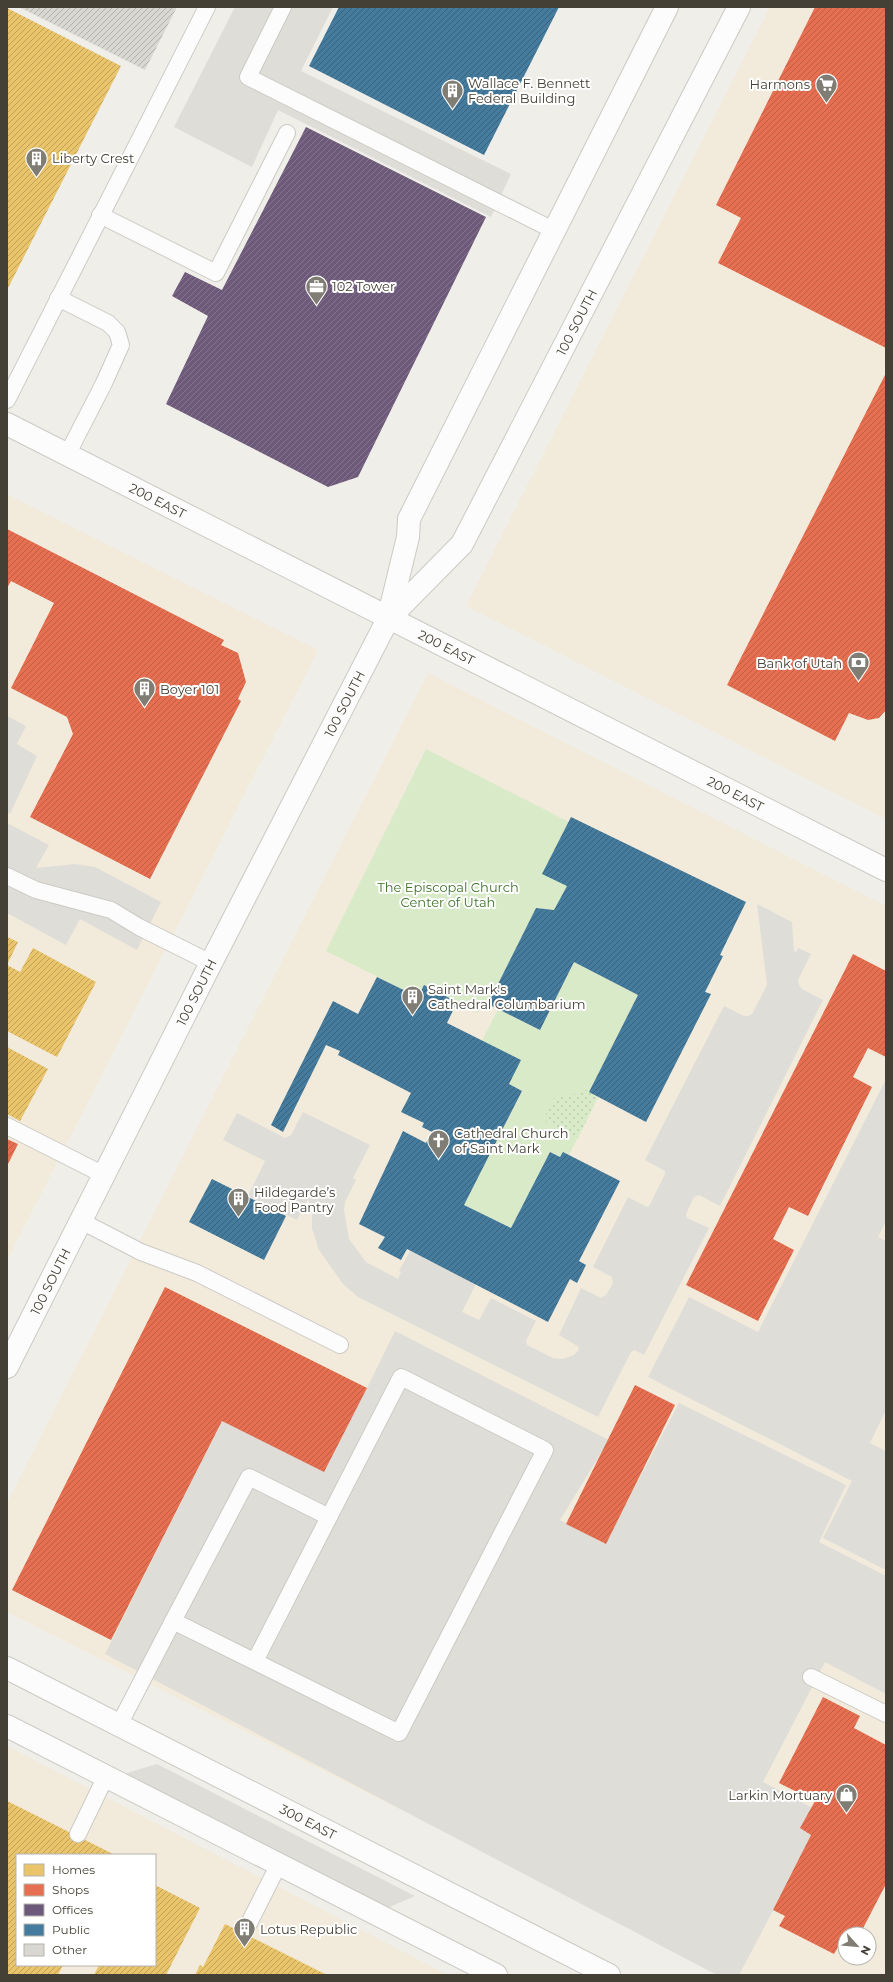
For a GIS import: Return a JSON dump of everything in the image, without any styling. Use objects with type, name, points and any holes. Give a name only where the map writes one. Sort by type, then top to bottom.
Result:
[{"type":"street","name":"100 SOUTH","points":[[7,1367],[211,963],[388,619],[408,537],[409,519],[667,7]]},
{"type":"street","name":"100 SOUTH","points":[[388,619],[462,544],[739,7]]},
{"type":"street","name":"200 EAST","points":[[7,424],[388,619],[886,870]]},
{"type":"street","name":"300 EAST","points":[[7,1668],[610,1975]]},
{"type":"street","points":[[7,1726],[279,1864],[474,1970],[496,1975]]},
{"type":"lane","points":[[7,400],[207,7]]},
{"type":"lane","points":[[282,7],[248,77],[555,231]]},
{"type":"lane","points":[[100,215],[216,273],[287,133]]},
{"type":"lane","points":[[58,298],[108,323],[117,332],[120,345],[104,383],[67,455]]},
{"type":"lane","points":[[7,876],[36,890],[111,910],[139,927],[211,963]]},
{"type":"lane","points":[[7,1126],[104,1175]]},
{"type":"lane","points":[[81,1221],[141,1252],[197,1272],[340,1345]]},
{"type":"lane","points":[[173,1621],[399,1733],[545,1450],[401,1377],[254,1661]]},
{"type":"lane","points":[[119,1725],[250,1477],[329,1517]]},
{"type":"lane","points":[[811,1677],[886,1714]]},
{"type":"lane","points":[[78,1834],[106,1776]]},
{"type":"lane","points":[[244,1933],[279,1864]]},
{"type":"shaded area","points":[[235,7],[333,7],[301,71],[511,174],[491,217],[278,110],[252,167],[174,127]]},
{"type":"shaded area","points":[[770,7],[886,7],[886,819],[466,606]]},
{"type":"shaded area","points":[[7,494],[318,650],[7,1261]]},
{"type":"shaded area","points":[[428,673],[886,906],[886,1975],[717,1975],[407,1813],[7,1612],[7,1503]]},
{"type":"shaded area","points":[[7,716],[26,726],[17,744],[37,756],[10,814],[7,812]]},
{"type":"shaded area","points":[[7,823],[49,845],[36,868],[75,864],[95,867],[161,902],[137,950],[80,919],[66,945],[7,913]]},
{"type":"shaded area","points":[[757,904],[792,922],[794,951],[796,952],[798,948],[811,954],[798,980],[799,985],[802,989],[823,1000],[720,1206],[699,1195],[694,1197],[686,1214],[687,1218],[709,1228],[644,1355],[634,1350],[631,1352],[598,1417],[358,1297],[343,1284],[319,1250],[312,1228],[312,1209],[308,1199],[297,1220],[248,1196],[265,1161],[223,1140],[237,1113],[285,1138],[291,1135],[303,1112],[370,1145],[353,1178],[356,1180],[345,1202],[344,1210],[349,1239],[366,1262],[398,1279],[401,1272],[399,1271],[410,1251],[476,1284],[462,1312],[479,1320],[491,1298],[536,1321],[526,1341],[527,1345],[553,1358],[563,1359],[574,1355],[578,1351],[579,1347],[559,1335],[581,1288],[601,1298],[606,1295],[613,1283],[612,1277],[593,1267],[628,1197],[647,1207],[649,1206],[665,1174],[665,1171],[645,1160],[724,1006],[744,1016],[748,1016],[752,1014],[767,985]]},
{"type":"shaded area","points":[[886,1079],[886,1221],[878,1237],[886,1241],[886,1410],[870,1443],[886,1451],[886,1570],[823,1538],[852,1481],[648,1377],[689,1297],[758,1332]]},
{"type":"shaded area","points":[[395,1331],[609,1440],[560,1520],[605,1544],[679,1403],[846,1485],[819,1542],[886,1576],[886,1694],[825,1662],[763,1782],[824,1814],[739,1975],[717,1975],[105,1654],[222,1421],[367,1388]]},
{"type":"shaded area","points":[[7,1746],[448,1975],[7,1975]]},
{"type":"shaded area","points":[[157,1764],[415,1896],[385,1909],[124,1774]]},
{"type":"green space","name":"The Episcopal Church Center of Utah","points":[[426,749],[569,822],[567,886],[554,910],[536,908],[488,1004],[484,1002],[478,1013],[424,985],[418,997],[326,951]]},
{"type":"green space","points":[[574,962],[638,995],[589,1092],[598,1097],[569,1155],[563,1152],[560,1157],[550,1152],[511,1228],[464,1205],[522,1092],[509,1084],[482,1041],[498,1009],[540,1030]]},
{"type":"green space","points":[[584,1089],[598,1097],[578,1138],[543,1120],[556,1095],[571,1095]]},
{"type":"building: Homes","name":"Liberty Crest","points":[[7,8],[121,66],[7,290]]},
{"type":"building: Homes","points":[[7,937],[18,942],[7,965]]},
{"type":"building: Homes","points":[[33,948],[96,982],[57,1057],[7,1031],[7,965],[20,972]]},
{"type":"building: Homes","points":[[7,1047],[48,1069],[20,1121],[7,1114]]},
{"type":"building: Homes","points":[[7,1801],[113,1854],[16,1854],[16,1966],[62,1966],[58,1975],[7,1975]]},
{"type":"building: Homes","points":[[156,1886],[200,1908],[166,1975],[94,1975],[98,1966],[156,1966]]},
{"type":"building: Homes","name":"Lotus Republic","points":[[225,1924],[327,1975],[195,1975],[200,1965],[203,1967]]},
{"type":"building: Shops","name":"Harmons","points":[[815,7],[886,7],[886,348],[718,263],[741,218],[716,205]]},
{"type":"building: Shops","points":[[886,373],[886,710],[879,718],[868,720],[849,713],[835,741],[727,685]]},
{"type":"building: Shops","name":"Boyer 101","points":[[7,529],[224,640],[221,645],[238,653],[246,682],[238,699],[241,701],[150,879],[30,817],[73,734],[67,717],[11,688],[54,603],[11,581],[7,588]]},
{"type":"building: Shops","points":[[853,954],[886,971],[886,1057],[868,1048],[853,1077],[872,1087],[808,1216],[789,1207],[773,1239],[794,1250],[758,1321],[686,1285]]},
{"type":"building: Shops","points":[[7,1139],[18,1144],[7,1166]]},
{"type":"building: Shops","points":[[165,1287],[367,1388],[324,1472],[222,1421],[111,1640],[12,1590]]},
{"type":"building: Shops","points":[[635,1385],[675,1405],[606,1544],[566,1524]]},
{"type":"building: Shops","name":"Larkin Mortuary","points":[[823,1697],[860,1716],[854,1728],[886,1745],[886,1884],[864,1926],[837,1926],[837,1949],[834,1954],[779,1926],[785,1916],[773,1910],[811,1835],[800,1828],[815,1801],[779,1783]]},
{"type":"building: Offices","name":"102 Tower","points":[[306,127],[486,217],[358,477],[328,487],[166,404],[208,316],[172,296],[185,272],[222,290]]},
{"type":"building: Public","name":"Wallace F. Bennett Federal Building","points":[[339,7],[559,7],[484,155],[309,66]]},
{"type":"building: Public","name":"The Episcopal Church Center of Utah","points":[[571,817],[746,902],[720,955],[723,956],[705,992],[711,994],[646,1122],[589,1092],[638,995],[574,962],[540,1030],[488,1004],[536,908],[554,910],[567,886],[542,874]]},
{"type":"building: Public","name":"Cathedral Church of Saint Mark","points":[[377,977],[418,997],[424,985],[457,1002],[447,1023],[521,1060],[509,1084],[522,1091],[464,1205],[511,1228],[550,1152],[560,1157],[563,1152],[620,1181],[579,1261],[586,1265],[577,1283],[570,1279],[548,1322],[407,1249],[401,1260],[378,1248],[385,1237],[359,1224],[403,1131],[426,1143],[432,1132],[422,1127],[424,1123],[401,1112],[411,1093],[338,1055],[340,1051],[326,1045],[283,1132],[271,1125],[333,1001],[358,1014]]},
{"type":"building: Public","name":"Hildegarde’s Food Pantry","points":[[212,1179],[286,1216],[264,1260],[189,1222]]},
{"type":"building: Other","points":[[19,7],[177,7],[145,70]]},
{"type":"place","name":"Harmons","points":[[826,104]]},
{"type":"place","name":"Wallace F. Bennett Federal Building","points":[[452,110]]},
{"type":"place","name":"Liberty Crest","points":[[36,178]]},
{"type":"place","name":"102 Tower","points":[[316,306]]},
{"type":"place","name":"Bank of Utah","points":[[858,682]]},
{"type":"place","name":"Boyer 101","points":[[145,708]]},
{"type":"place","name":"Saint Mark's Cathedral Columbarium","points":[[413,1016]]},
{"type":"place","name":"Cathedral Church of Saint Mark","points":[[438,1160]]},
{"type":"place","name":"Hildegarde’s Food Pantry","points":[[238,1218]]},
{"type":"place","name":"Larkin Mortuary","points":[[847,1814]]},
{"type":"place","name":"Lotus Republic","points":[[244,1948]]}]
